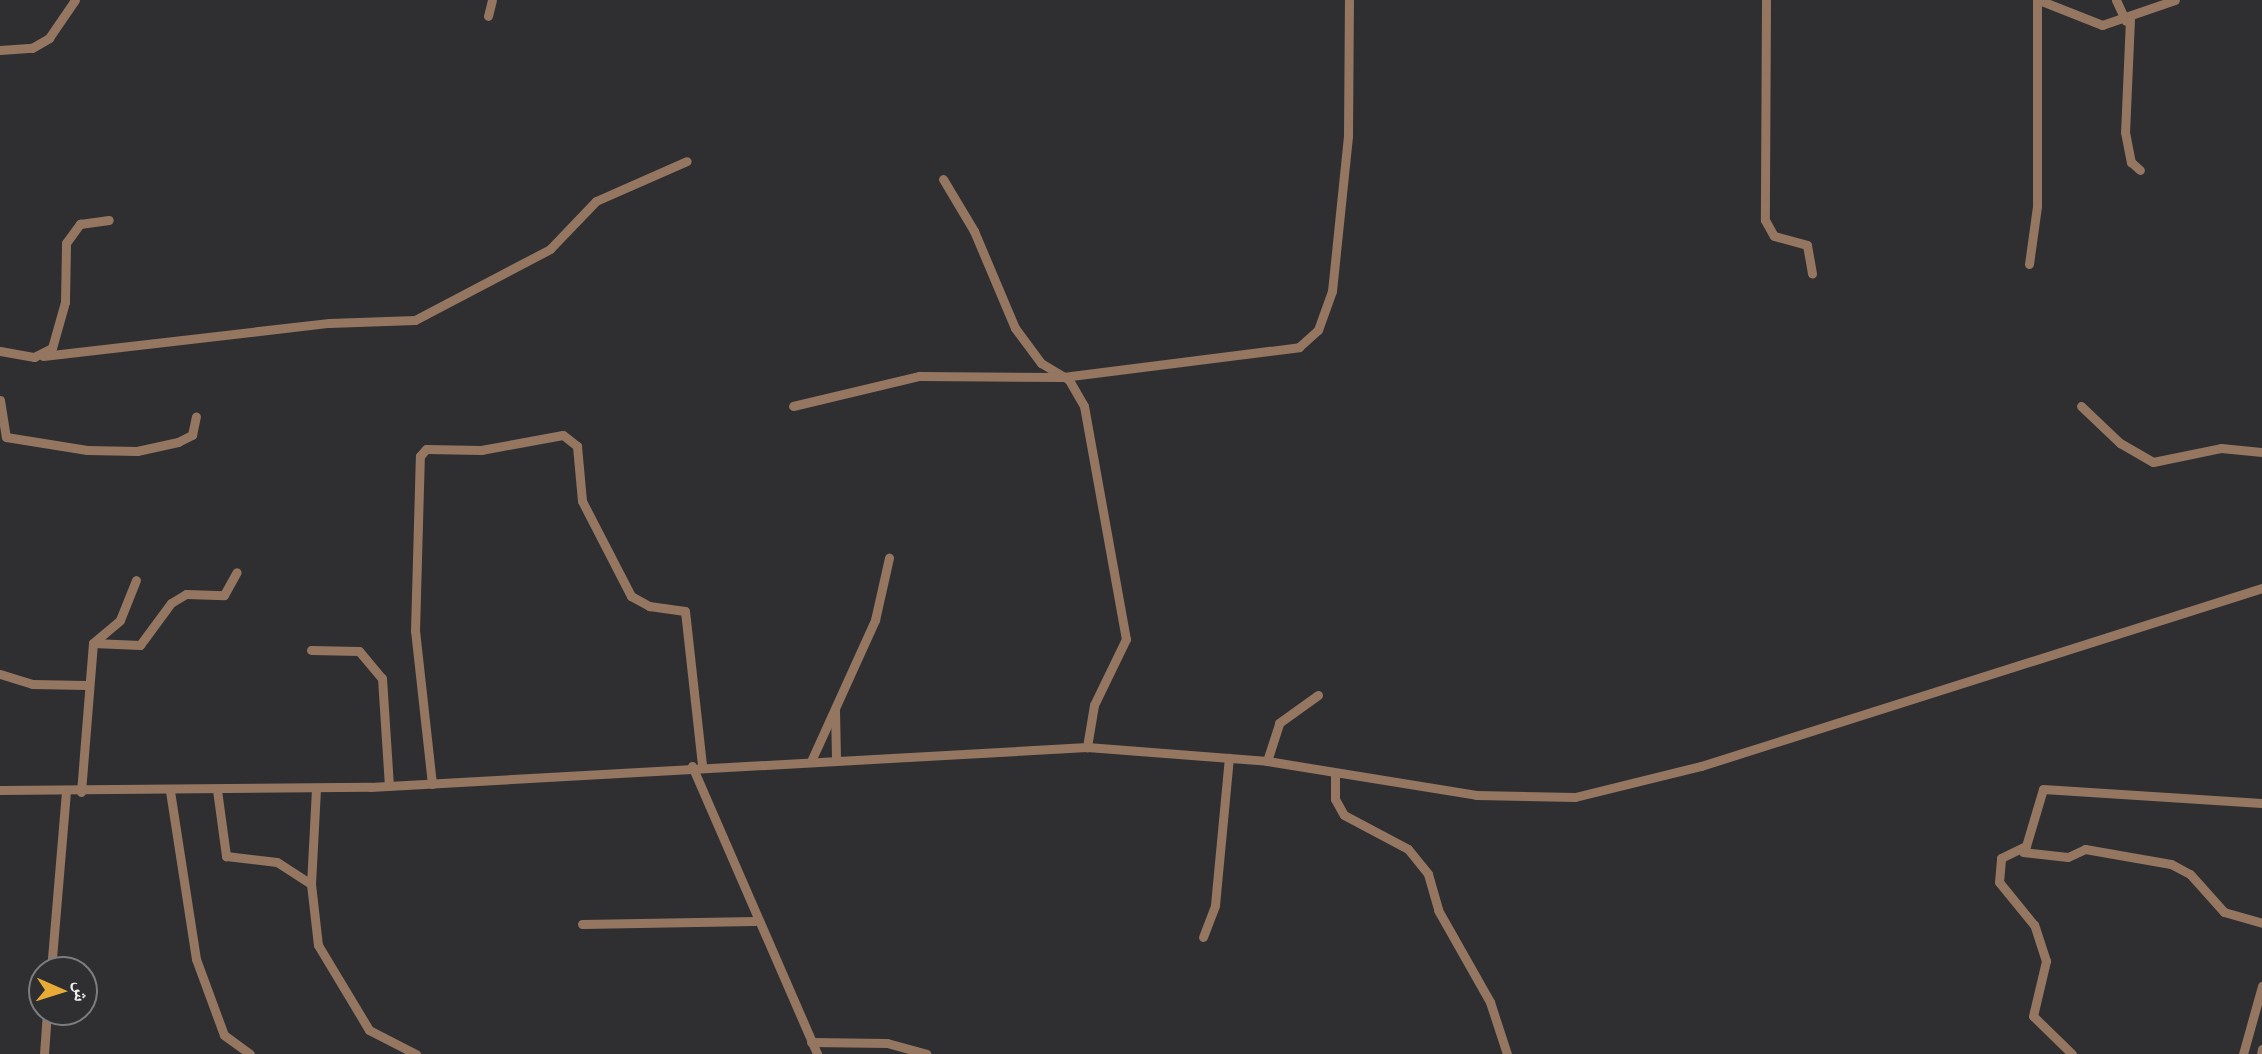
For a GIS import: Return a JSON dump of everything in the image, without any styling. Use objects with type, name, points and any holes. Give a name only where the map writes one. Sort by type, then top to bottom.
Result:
[{"type":"street","points":[[0,50],[32,48],[49,38],[75,0]]},
{"type":"street","points":[[488,16],[492,0]]},
{"type":"street","points":[[793,406],[919,376],[1063,377],[1291,349],[1318,330],[1332,291],[1348,136],[1349,0]]},
{"type":"street","points":[[1766,0],[1765,220],[1774,236],[1807,245],[1812,274]]},
{"type":"street","points":[[2029,264],[2037,206],[2038,0],[2089,23],[2128,20],[2175,0]]},
{"type":"street","points":[[2116,0],[2128,20],[2125,132],[2131,162],[2140,170]]},
{"type":"street","points":[[0,351],[43,356],[329,323],[415,320],[550,249],[596,201],[687,161]]},
{"type":"street","points":[[943,179],[1015,328],[1041,363],[1063,377],[1084,406],[1126,639],[1094,705],[1087,747]]},
{"type":"street","points":[[43,356],[60,330],[66,243],[80,224],[109,220]]},
{"type":"street","points":[[0,400],[6,437],[87,450],[137,451],[178,442],[192,435],[196,416]]},
{"type":"street","points":[[2081,407],[2120,443],[2153,462],[2221,448],[2262,452]]},
{"type":"street","points":[[432,784],[415,631],[420,456],[426,449],[481,450],[563,435],[577,446],[582,500],[631,596],[649,606],[685,611],[697,766],[755,921],[817,1054]]},
{"type":"street","points":[[812,759],[875,620],[889,558]]},
{"type":"street","points":[[93,643],[140,645],[171,603],[186,594],[224,594],[237,572]]},
{"type":"street","points":[[81,792],[86,685],[93,643],[120,620],[136,580]]},
{"type":"street","points":[[0,790],[81,792],[316,789],[812,759],[1087,747],[1267,761],[1522,799],[1600,794],[2262,588]]},
{"type":"street","points":[[312,650],[359,651],[382,678],[389,786]]},
{"type":"street","points":[[0,674],[33,684],[86,685]]},
{"type":"street","points":[[1267,761],[1279,723],[1318,695]]},
{"type":"street","points":[[835,709],[836,758]]},
{"type":"street","points":[[1203,937],[1215,905],[1228,758]]},
{"type":"street","points":[[1335,772],[1335,799],[1344,816],[1408,849],[1428,874],[1438,910],[1490,1002],[1507,1054]]},
{"type":"street","points":[[2023,852],[2046,787],[2262,803]]},
{"type":"street","points":[[316,789],[310,884],[318,945],[364,1024],[416,1054]]},
{"type":"street","points":[[217,790],[226,856],[277,862],[310,884]]},
{"type":"street","points":[[170,791],[196,958],[224,1035],[250,1054]]},
{"type":"street","points":[[52,956],[66,792]]},
{"type":"street","points":[[2071,1054],[2033,1016],[2046,961],[2034,925],[1999,882],[2001,858],[2023,852],[2068,857],[2085,849],[2171,864],[2190,874],[2224,912],[2262,923]]},
{"type":"street","points":[[582,924],[755,921]]},
{"type":"street","points":[[2243,1054],[2262,985]]},
{"type":"street","points":[[44,1054],[46,1026]]},
{"type":"street","points":[[811,1042],[887,1043],[928,1054]]},
{"type":"street","points":[[2261,1054],[2262,1049]]}]
